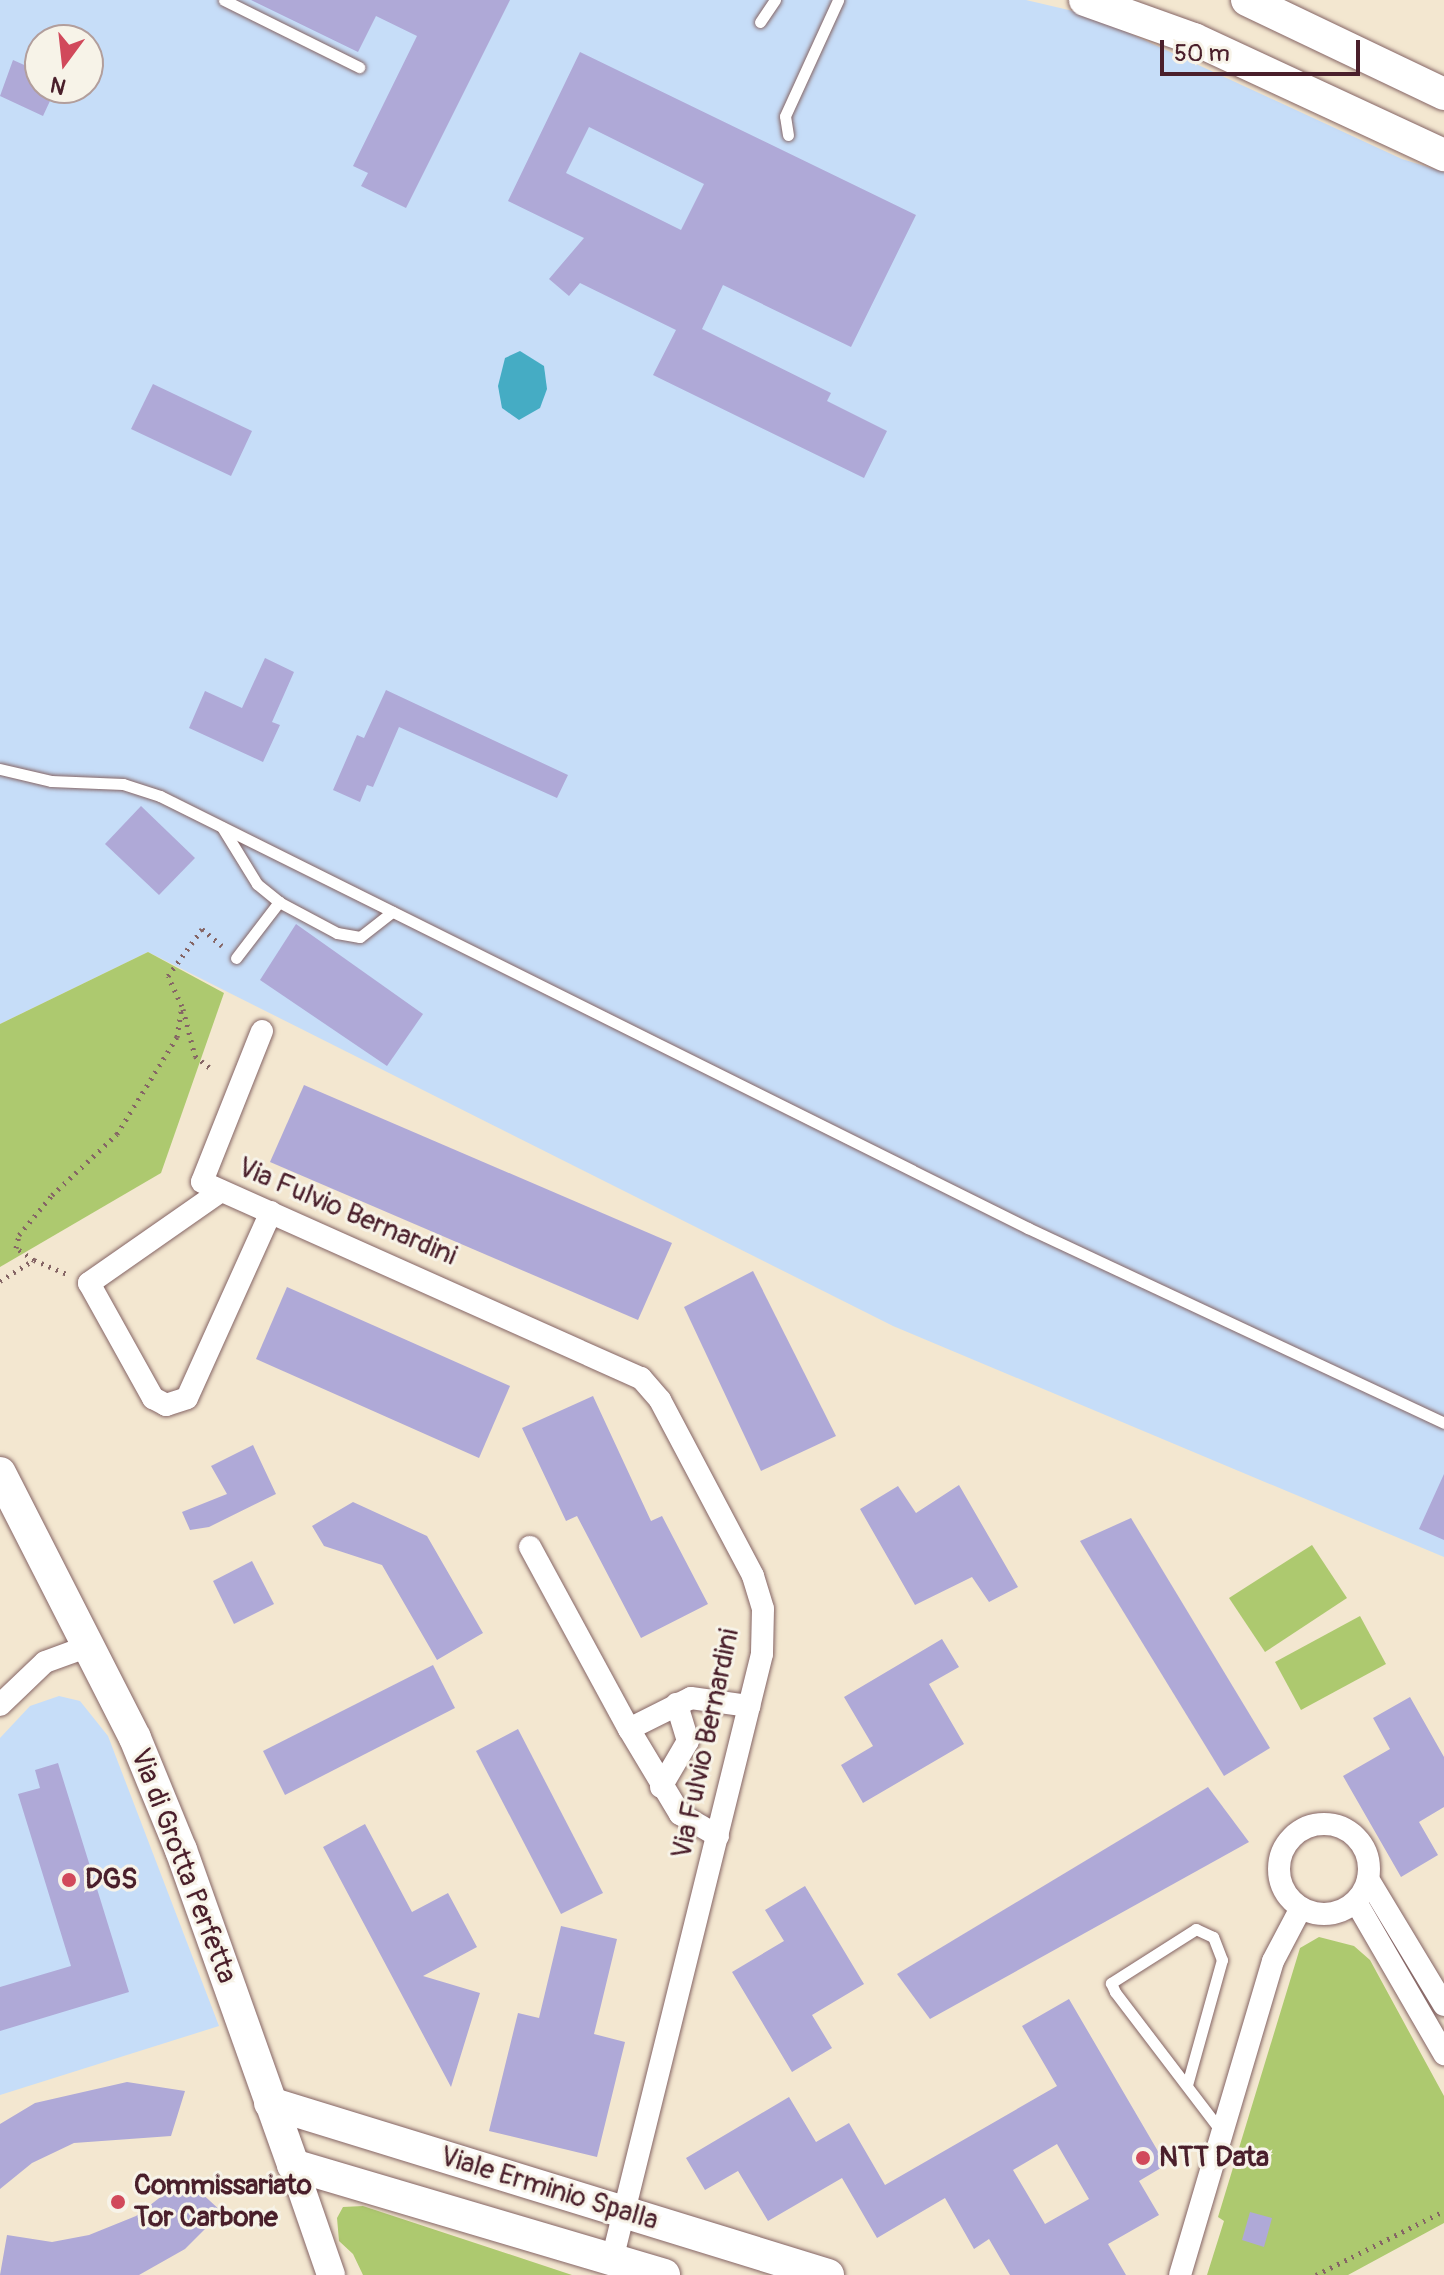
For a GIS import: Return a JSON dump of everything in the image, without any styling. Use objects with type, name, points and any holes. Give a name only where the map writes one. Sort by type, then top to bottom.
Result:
[{"type":"main road","points":[[1085,0],[1179,33],[1444,155]]},
{"type":"main road","points":[[1247,0],[1444,94]]},
{"type":"main road","name":"Via di Grotta Perfetta","points":[[0,1473],[89,1646],[181,1850],[293,2165]]},
{"type":"main road","name":"Viale Erminio Spalla","points":[[270,2103],[828,2275]]},
{"type":"main road","name":"Viale Erminio Spalla","points":[[293,2165],[664,2275]]},
{"type":"street","name":"Via Fulvio Bernardini","points":[[262,1031],[202,1182],[641,1378],[660,1400],[753,1576],[764,1631],[749,1706],[612,2260]]},
{"type":"street","points":[[221,1191],[89,1283],[153,1398],[166,1405],[187,1398],[271,1212]]},
{"type":"street","points":[[530,1547],[661,1787],[680,1814],[718,1836]]},
{"type":"street","points":[[0,1705],[45,1662],[89,1646]]},
{"type":"street","points":[[629,1729],[677,1704],[707,1696],[749,1706]]},
{"type":"street","points":[[661,1787],[688,1741],[677,1704]]},
{"type":"street","points":[[1368,1879],[1356,1902],[1332,1914],[1301,1908],[1284,1891],[1279,1863],[1283,1849],[1304,1829],[1332,1825],[1346,1830],[1365,1851],[1368,1879],[1444,2005]]},
{"type":"street","points":[[1356,1902],[1444,2054]]},
{"type":"street","points":[[1180,2275],[1273,1961],[1301,1908]]},
{"type":"street","points":[[1399,1975],[1419,1962]]},
{"type":"street","name":"Via di Grotta Perfetta","points":[[293,2165],[331,2275]]},
{"type":"lane","points":[[224,0],[359,67]]},
{"type":"lane","points":[[760,22],[775,0]]},
{"type":"lane","points":[[788,135],[785,116],[838,0]]},
{"type":"lane","points":[[0,769],[35,779],[137,788],[222,827],[1128,1277],[1444,1423]]},
{"type":"lane","points":[[222,827],[250,875],[279,902],[337,933],[360,937],[392,912]]},
{"type":"lane","points":[[236,958],[279,902]]},
{"type":"lane","points":[[1187,2085],[1222,1960],[1213,1937],[1196,1929],[1111,1983],[1222,2132]]},
{"type":"path","points":[[213,1070],[195,1056],[182,1006],[168,976],[202,929],[236,958]]},
{"type":"path","points":[[89,1283],[34,1260],[16,1248],[19,1235],[52,1195],[117,1134],[163,1066],[177,1037],[182,1006]]},
{"type":"path","points":[[0,1281],[34,1260]]},
{"type":"path","points":[[1316,2275],[1444,2211]]},
{"type":"shaded area","points":[[0,0],[1026,0],[1090,15],[1402,159],[1444,172],[1444,1557],[893,1326],[148,952],[0,1024]]},
{"type":"shaded area","points":[[59,1696],[80,1701],[108,1736],[219,2026],[0,2095],[0,1738],[30,1706]]},
{"type":"green space","points":[[148,952],[224,993],[161,1173],[0,1267],[0,1024]]},
{"type":"green space","points":[[1312,1545],[1347,1598],[1265,1652],[1229,1598]]},
{"type":"green space","points":[[1360,1616],[1386,1664],[1301,1710],[1275,1662]]},
{"type":"green space","points":[[1319,1937],[1354,1946],[1370,1960],[1444,2096],[1444,2223],[1348,2275],[1207,2275],[1224,2221],[1218,2217],[1300,1948]]},
{"type":"green space","points":[[363,2206],[572,2275],[363,2275],[353,2254],[339,2241],[337,2218],[343,2207]]},
{"type":"water","points":[[520,351],[544,366],[547,389],[540,408],[519,420],[502,408],[498,386],[505,358]]},
{"type":"building","points":[[251,0],[510,0],[406,208],[361,186],[368,173],[353,166],[417,36],[376,16],[358,52]]},
{"type":"building","points":[[580,52],[916,215],[851,347],[723,285],[702,329],[831,393],[827,401],[887,431],[864,478],[653,375],[676,330],[580,283],[569,296],[549,279],[584,238],[508,201]],"holes":[[[589,127],[704,184],[681,230],[566,173]]]},
{"type":"building","points":[[13,60],[24,65],[24,104],[49,104],[43,116],[0,96]]},
{"type":"building","points":[[153,384],[252,431],[231,476],[131,429]]},
{"type":"building","points":[[265,658],[294,672],[272,722],[280,725],[263,762],[189,728],[205,691],[242,708]]},
{"type":"building","points":[[386,690],[568,775],[557,798],[399,727],[373,787],[367,785],[360,802],[333,790],[357,735],[364,738]]},
{"type":"building","points":[[141,806],[195,858],[159,895],[105,844]]},
{"type":"building","points":[[296,924],[423,1014],[387,1066],[260,980]]},
{"type":"building","points":[[304,1085],[672,1243],[638,1320],[270,1162]]},
{"type":"building","points":[[753,1271],[836,1436],[761,1471],[684,1307]]},
{"type":"building","points":[[287,1287],[510,1386],[479,1458],[256,1359]]},
{"type":"building","points":[[593,1396],[651,1521],[662,1516],[708,1604],[641,1638],[577,1516],[566,1521],[522,1428]]},
{"type":"building","points":[[253,1445],[276,1494],[209,1527],[190,1530],[182,1512],[227,1494],[211,1466]]},
{"type":"building","points":[[1444,1474],[1444,1540],[1419,1529]]},
{"type":"building","points":[[959,1485],[1018,1587],[989,1602],[972,1577],[915,1605],[860,1509],[898,1486],[916,1513]]},
{"type":"building","points":[[353,1502],[427,1536],[483,1633],[437,1660],[382,1565],[324,1546],[312,1526]]},
{"type":"building","points":[[1131,1518],[1270,1748],[1224,1776],[1080,1541]]},
{"type":"building","points":[[252,1561],[274,1604],[234,1624],[213,1581]]},
{"type":"building","points":[[942,1639],[959,1667],[929,1684],[964,1744],[863,1803],[841,1765],[873,1746],[844,1697]]},
{"type":"building","points":[[433,1665],[455,1708],[285,1795],[263,1751]]},
{"type":"building","points":[[1410,1697],[1444,1757],[1444,1807],[1419,1822],[1438,1855],[1401,1877],[1343,1776],[1390,1749],[1373,1718]]},
{"type":"building","points":[[518,1729],[603,1893],[561,1914],[476,1751]]},
{"type":"building","name":"DGS","points":[[58,1763],[129,1992],[0,2031],[0,1987],[71,1966],[18,1794],[40,1788],[35,1770]]},
{"type":"building","points":[[1208,1787],[1249,1842],[930,2019],[897,1974]]},
{"type":"building","points":[[365,1824],[412,1912],[448,1893],[477,1947],[423,1976],[480,1993],[451,2087],[323,1847]]},
{"type":"building","points":[[805,1886],[864,1984],[812,2015],[832,2048],[792,2072],[732,1972],[784,1941],[765,1910]]},
{"type":"building","points":[[561,1926],[617,1939],[594,2034],[625,2042],[597,2157],[489,2131],[518,2013],[539,2018]]},
{"type":"building","points":[[1069,1999],[1166,2165],[1139,2181],[1159,2215],[1108,2244],[1126,2275],[1010,2275],[989,2239],[974,2249],[945,2198],[877,2238],[842,2178],[768,2221],[738,2171],[705,2190],[686,2158],[789,2097],[816,2142],[849,2123],[885,2185],[1057,2086],[1022,2026]],"holes":[[[1057,2144],[1089,2199],[1045,2224],[1013,2170]]]},
{"type":"building","points":[[127,2082],[185,2091],[171,2136],[74,2143],[32,2163],[0,2189],[0,2124],[35,2103]]},
{"type":"building","points":[[185,2178],[222,2212],[185,2249],[139,2275],[0,2275],[7,2235],[52,2242],[89,2235],[136,2216]]},
{"type":"building","points":[[1250,2212],[1272,2218],[1264,2247],[1242,2240]]},
{"type":"place","name":"DGS","points":[[69,1880]]},
{"type":"place","name":"NTT Data","points":[[1143,2158]]},
{"type":"place","name":"Commissariato Tor Carbone","points":[[118,2202]]}]
